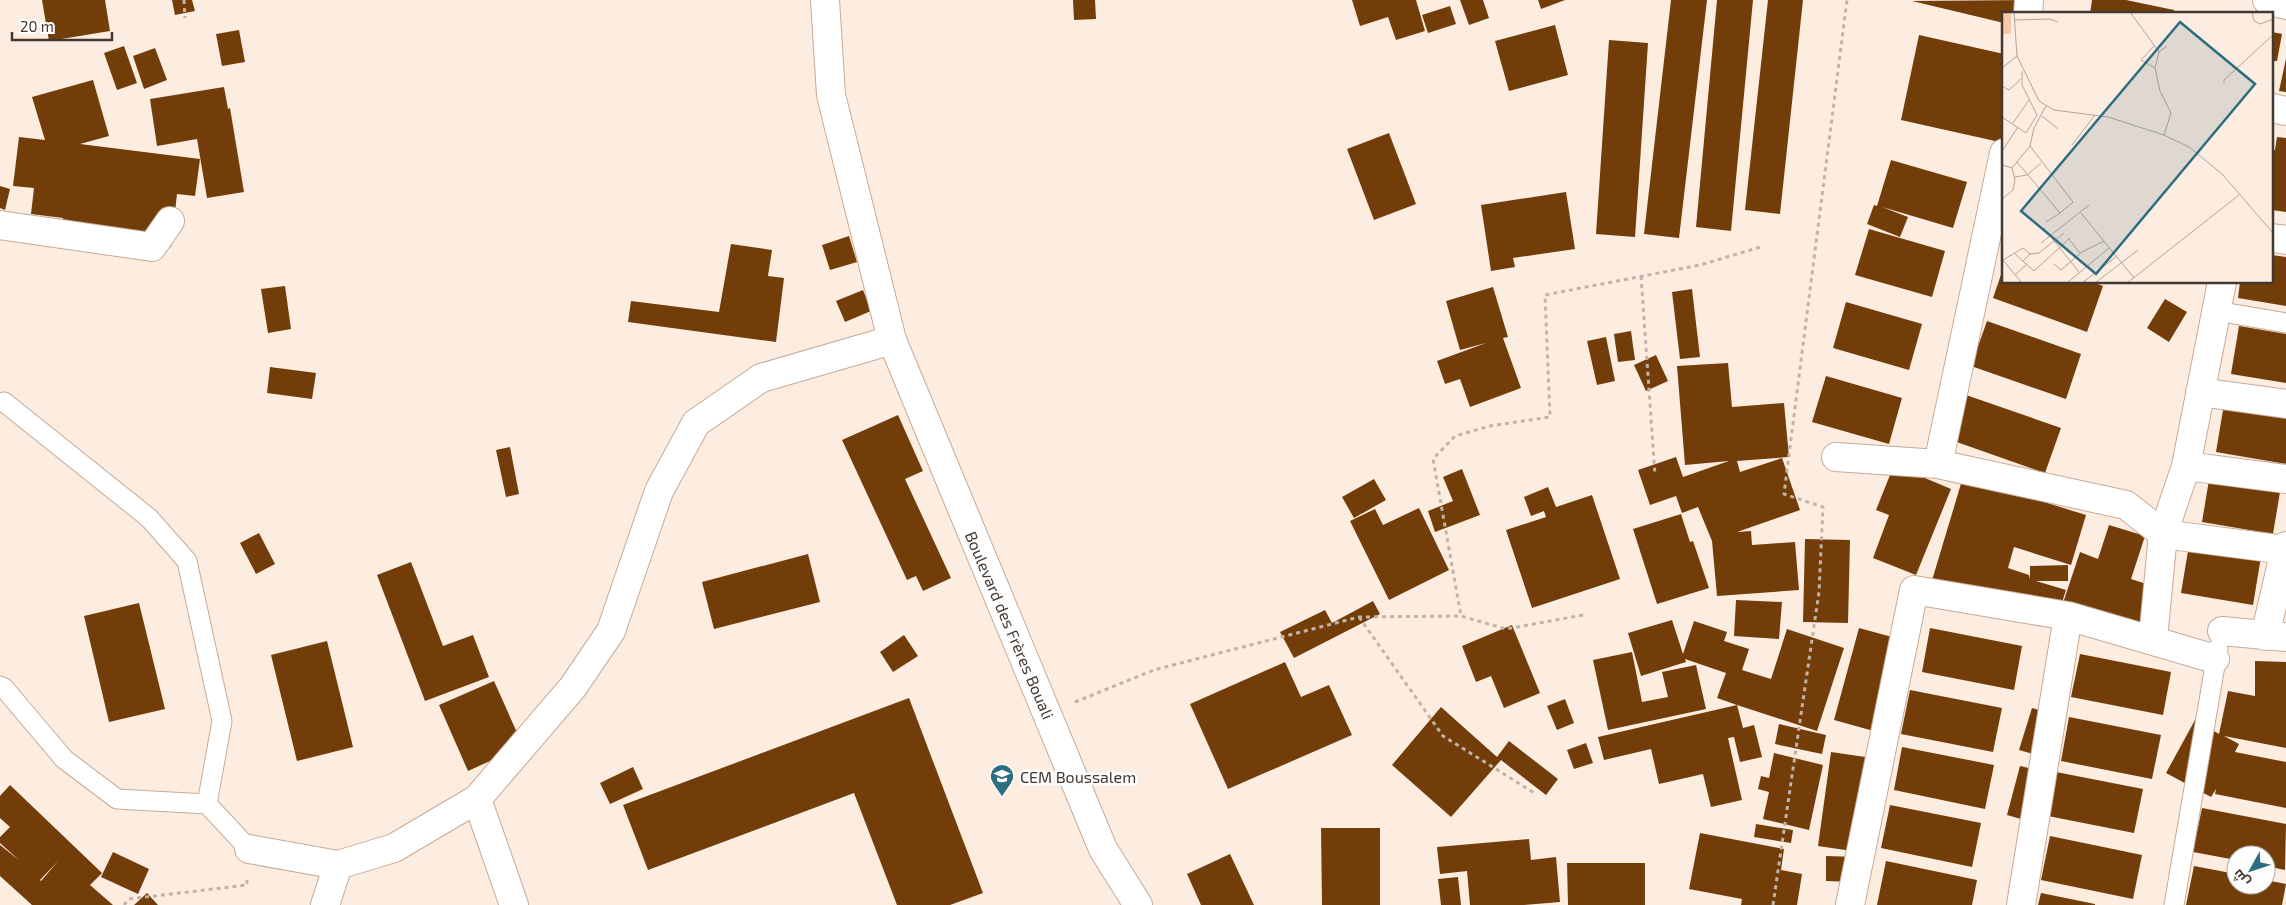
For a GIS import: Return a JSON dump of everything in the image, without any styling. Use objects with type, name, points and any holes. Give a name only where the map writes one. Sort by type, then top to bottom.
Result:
[{"type":"street","name":"Boulevard des Frères Bouali","points":[[825,0],[831,95],[892,340],[1103,849],[1138,905]]},
{"type":"street","points":[[2267,0],[2286,5]]},
{"type":"street","points":[[1938,464],[2002,162]]},
{"type":"street","points":[[0,224],[152,247],[170,221]]},
{"type":"street","points":[[2153,639],[2163,534],[2186,466],[2222,284]]},
{"type":"street","points":[[249,849],[338,865],[394,848],[477,799],[574,687],[611,631],[658,491],[696,423],[761,378],[892,340]]},
{"type":"street","points":[[2200,392],[2286,404]]},
{"type":"street","points":[[1836,458],[1938,464],[2126,505],[2163,534],[2286,549],[2276,637],[2222,632]]},
{"type":"street","points":[[2186,466],[2286,479]]},
{"type":"street","points":[[1850,905],[1914,590],[2068,616],[2215,658]]},
{"type":"street","points":[[2021,905],[2068,616]]},
{"type":"street","points":[[477,799],[514,905]]},
{"type":"street","points":[[325,905],[338,865]]},
{"type":"lane","points":[[2216,311],[2286,323]]},
{"type":"lane","points":[[4,402],[149,518],[187,562],[222,721],[206,804]]},
{"type":"lane","points":[[2174,905],[2215,658],[2222,632]]},
{"type":"lane","points":[[0,686],[4,688],[64,759],[117,799],[206,804],[249,849]]},
{"type":"path","points":[[184,0],[185,18]]},
{"type":"path","points":[[1773,905],[1819,592],[1823,507],[1784,494],[1847,0]]},
{"type":"path","points":[[1461,616],[1433,459],[1455,436],[1490,426],[1550,417],[1545,295],[1700,265],[1764,246]]},
{"type":"path","points":[[1641,276],[1655,475]]},
{"type":"path","points":[[1046,713],[1154,670],[1359,617],[1461,616],[1506,629],[1583,614]]},
{"type":"path","points":[[1359,617],[1443,736],[1536,794]]},
{"type":"path","points":[[124,905],[128,899],[247,885],[249,849]]},
{"type":"building","points":[[42,0],[105,0],[110,31],[49,41]]},
{"type":"building","points":[[172,0],[192,0],[195,11],[175,15]]},
{"type":"building","points":[[1073,0],[1095,0],[1096,19],[1074,20]]},
{"type":"building","points":[[1352,0],[1416,0],[1425,31],[1396,40],[1388,17],[1360,26]]},
{"type":"building","points":[[1460,0],[1483,0],[1489,18],[1469,25]]},
{"type":"building","points":[[1538,0],[1565,0],[1541,9]]},
{"type":"building","points":[[1671,0],[1707,0],[1679,238],[1644,234]]},
{"type":"building","points":[[1717,0],[1753,0],[1731,231],[1696,227]]},
{"type":"building","points":[[1768,0],[1803,0],[1780,214],[1745,210]]},
{"type":"building","points":[[2036,0],[2033,12],[2002,12],[2002,23],[1912,1]]},
{"type":"building","points":[[2092,0],[2126,0],[2174,10],[2174,12],[2090,12]]},
{"type":"building","points":[[1450,6],[1456,24],[1428,33],[1422,15]]},
{"type":"building","points":[[1555,25],[1568,75],[1509,91],[1495,41]]},
{"type":"building","points":[[239,30],[245,62],[222,66],[216,34]]},
{"type":"building","points":[[2274,32],[2282,34],[2277,61],[2274,61]]},
{"type":"building","points":[[1919,35],[2002,54],[2002,143],[1901,120]]},
{"type":"building","points":[[1609,40],[1648,43],[1635,237],[1596,234]]},
{"type":"building","points":[[124,46],[137,83],[117,90],[104,53]]},
{"type":"building","points":[[155,48],[167,80],[144,89],[133,56]]},
{"type":"building","points":[[2286,59],[2286,92],[2279,91]]},
{"type":"building","points":[[93,80],[109,136],[80,144],[200,159],[195,196],[177,194],[171,247],[61,234],[63,218],[31,214],[34,188],[13,186],[19,137],[45,140],[32,97]]},
{"type":"building","points":[[224,87],[228,109],[230,108],[244,192],[207,198],[197,139],[157,146],[150,99]]},
{"type":"building","points":[[1389,133],[1416,204],[1374,220],[1347,149]]},
{"type":"building","points":[[2277,137],[2286,138],[2286,212],[2274,210]]},
{"type":"building","points":[[1891,160],[1967,182],[1953,228],[1882,207],[1908,217],[1900,237],[1867,224],[1874,205],[1877,206]]},
{"type":"building","points":[[0,186],[10,189],[5,210],[0,208]]},
{"type":"building","points":[[1566,192],[1575,249],[1513,258],[1515,267],[1491,271],[1481,205]]},
{"type":"building","points":[[1869,229],[1945,251],[1932,297],[1855,275]]},
{"type":"building","points":[[849,236],[857,262],[830,270],[822,245]]},
{"type":"building","points":[[731,244],[772,250],[768,276],[784,278],[776,342],[628,322],[631,301],[719,312]]},
{"type":"building","points":[[2274,255],[2286,257],[2286,306],[2238,298],[2240,284],[2274,284]]},
{"type":"building","points":[[2002,272],[2002,284],[2098,284],[2103,286],[2087,332],[1993,298]]},
{"type":"building","points":[[285,286],[291,329],[268,333],[261,289]]},
{"type":"building","points":[[1493,287],[1508,337],[1503,338],[1521,388],[1470,407],[1460,379],[1445,384],[1437,361],[1486,343],[1460,350],[1446,301]]},
{"type":"building","points":[[1692,289],[1700,357],[1680,359],[1672,292]]},
{"type":"building","points":[[863,290],[871,311],[845,322],[836,301]]},
{"type":"building","points":[[2165,299],[2187,312],[2169,342],[2147,328]]},
{"type":"building","points":[[1846,302],[1922,324],[1909,370],[1833,348]]},
{"type":"building","points":[[1987,321],[2081,354],[2066,399],[1971,366]]},
{"type":"building","points":[[2239,326],[2286,334],[2286,383],[2231,374]]},
{"type":"building","points":[[1631,331],[1635,360],[1618,362],[1614,334]]},
{"type":"building","points":[[1606,337],[1615,381],[1597,385],[1587,341]]},
{"type":"building","points":[[1656,355],[1668,381],[1646,391],[1634,365]]},
{"type":"building","points":[[1728,363],[1732,407],[1784,403],[1789,457],[1737,461],[1740,472],[1782,458],[1800,510],[1737,532],[1751,531],[1752,545],[1795,542],[1799,590],[1717,596],[1712,541],[1698,507],[1682,513],[1676,496],[1650,505],[1638,470],[1676,457],[1683,477],[1729,461],[1685,465],[1677,366]]},
{"type":"building","points":[[270,367],[316,373],[312,399],[267,393]]},
{"type":"building","points":[[1826,376],[1902,398],[1889,444],[1812,422]]},
{"type":"building","points":[[1966,395],[2061,428],[2045,473],[1951,440]]},
{"type":"building","points":[[2224,404],[2286,415],[2286,464],[2216,452]]},
{"type":"building","points":[[898,415],[923,471],[905,479],[951,578],[923,591],[916,576],[907,580],[842,440]]},
{"type":"building","points":[[510,447],[519,494],[506,497],[496,450]]},
{"type":"building","points":[[1894,465],[1951,489],[1916,575],[1873,558],[1889,515],[1876,510]]},
{"type":"building","points":[[1462,469],[1480,515],[1435,532],[1428,511],[1453,501],[1443,477]]},
{"type":"building","points":[[2210,474],[2281,486],[2273,534],[2202,522]]},
{"type":"building","points":[[1963,477],[2086,515],[2071,565],[2014,547],[2008,568],[2029,575],[2030,579],[2030,566],[2068,565],[2068,581],[2036,581],[2066,590],[2059,612],[1930,587]]},
{"type":"building","points":[[1374,479],[1386,500],[1354,518],[1342,497]]},
{"type":"building","points":[[1548,487],[1556,507],[1592,495],[1620,579],[1532,608],[1506,530],[1546,517],[1544,511],[1531,516],[1524,497]]},
{"type":"building","points":[[1419,508],[1449,570],[1389,600],[1350,521],[1375,509],[1383,525]]},
{"type":"building","points":[[1681,514],[1690,542],[1693,541],[1709,588],[1657,604],[1633,529]]},
{"type":"building","points":[[2109,525],[2145,536],[2131,579],[2159,588],[2144,636],[2061,609],[2080,552],[2098,559]]},
{"type":"building","points":[[259,533],[275,564],[256,574],[240,543]]},
{"type":"building","points":[[1805,539],[1850,540],[1848,623],[1803,622]]},
{"type":"building","points":[[2189,545],[2261,557],[2253,605],[2181,593]]},
{"type":"building","points":[[808,554],[820,602],[714,629],[702,582]]},
{"type":"building","points":[[411,562],[443,646],[473,635],[489,677],[425,701],[377,575]]},
{"type":"building","points":[[1736,600],[1782,602],[1779,639],[1734,636]]},
{"type":"building","points":[[1373,601],[1380,614],[1294,658],[1280,632],[1325,610],[1332,623]]},
{"type":"building","points":[[139,603],[165,709],[109,722],[84,616]]},
{"type":"building","points":[[1672,620],[1683,654],[1694,621],[1727,632],[1724,641],[1749,649],[1742,670],[1771,679],[1787,629],[1844,648],[1817,731],[1717,698],[1726,673],[1685,659],[1686,662],[1641,676],[1628,633]]},
{"type":"building","points":[[1512,625],[1540,693],[1504,708],[1491,676],[1476,682],[1462,646]]},
{"type":"building","points":[[1859,628],[1903,640],[1881,733],[1834,720]]},
{"type":"building","points":[[1930,628],[2022,646],[2014,690],[1922,672]]},
{"type":"building","points":[[904,635],[918,656],[893,672],[880,652]]},
{"type":"building","points":[[327,641],[353,747],[297,761],[271,655]]},
{"type":"building","points":[[1632,652],[1642,702],[1668,697],[1662,672],[1696,665],[1706,709],[1608,730],[1593,660]]},
{"type":"building","points":[[2080,654],[2171,672],[2163,715],[2071,697]]},
{"type":"building","points":[[2255,661],[2286,662],[2286,748],[2224,736],[2239,744],[2235,752],[2286,762],[2286,808],[2215,794],[2216,789],[2211,797],[2166,773],[2195,720],[2219,734],[2228,691],[2255,696]]},
{"type":"building","points":[[1285,662],[1301,697],[1329,685],[1352,735],[1228,789],[1190,704]]},
{"type":"building","points":[[494,681],[523,746],[468,771],[439,705]]},
{"type":"building","points":[[1910,690],[2002,708],[1993,752],[1901,734]]},
{"type":"building","points":[[909,698],[983,893],[950,905],[897,905],[854,793],[648,870],[623,805]]},
{"type":"building","points":[[1565,699],[1574,723],[1557,730],[1547,706]]},
{"type":"building","points":[[1737,705],[1743,728],[1754,725],[1762,757],[1740,762],[1734,737],[1728,738],[1742,800],[1711,807],[1703,774],[1659,784],[1651,749],[1604,760],[1598,737]]},
{"type":"building","points":[[1441,707],[1497,757],[1509,741],[1558,779],[1546,795],[1501,760],[1451,817],[1392,765]]},
{"type":"building","points":[[2032,708],[2050,713],[2037,755],[2019,750]]},
{"type":"building","points":[[2069,717],[2161,735],[2152,779],[2061,761]]},
{"type":"building","points":[[1779,724],[1826,735],[1822,754],[1775,744]]},
{"type":"building","points":[[1586,743],[1593,763],[1574,769],[1567,750]]},
{"type":"building","points":[[1902,747],[1994,765],[1985,809],[1894,790]]},
{"type":"building","points":[[1831,752],[1879,759],[1859,852],[1818,846]]},
{"type":"building","points":[[1774,753],[1823,765],[1809,830],[1763,819],[1769,792],[1758,789],[1761,776],[1769,778]]},
{"type":"building","points":[[2020,766],[2042,771],[2028,821],[2007,815]]},
{"type":"building","points":[[633,767],[643,789],[610,804],[600,783]]},
{"type":"building","points":[[2051,771],[2143,789],[2134,833],[2043,815]]},
{"type":"building","points":[[10,785],[102,873],[90,885],[113,905],[32,905],[0,876],[0,845],[20,861],[0,843],[0,837],[10,827],[0,818],[0,796]],"holes":[[[59,860],[41,881],[40,880]]]},
{"type":"building","points":[[1890,805],[1981,823],[1972,867],[1881,848]]},
{"type":"building","points":[[2202,808],[2286,824],[2285,870],[2276,868],[2276,845],[2226,845],[2226,858],[2193,852]]},
{"type":"building","points":[[1756,824],[1793,830],[1791,843],[1754,837]]},
{"type":"building","points":[[1321,828],[1380,828],[1380,905],[1322,905]]},
{"type":"building","points":[[1700,833],[1784,849],[1781,870],[1802,874],[1797,905],[1741,905],[1742,899],[1689,889]]},
{"type":"building","points":[[2050,836],[2142,855],[2133,899],[2041,880]]},
{"type":"building","points":[[1529,839],[1531,860],[1556,857],[1560,902],[1524,905],[1470,905],[1467,871],[1440,874],[1437,847]]},
{"type":"building","points":[[113,852],[149,869],[138,894],[101,877]]},
{"type":"building","points":[[1230,854],[1254,905],[1201,905],[1187,874]]},
{"type":"building","points":[[1826,856],[1858,857],[1857,882],[1826,881]]},
{"type":"building","points":[[1886,861],[1977,880],[1972,905],[1877,905]]},
{"type":"building","points":[[1567,863],[1645,863],[1645,905],[1568,905]]},
{"type":"building","points":[[2194,866],[2226,872],[2226,895],[2276,895],[2276,882],[2286,884],[2282,905],[2186,905]]},
{"type":"building","points":[[1458,877],[1461,905],[1441,905],[1438,879]]},
{"type":"building","points":[[147,893],[158,905],[134,905]]},
{"type":"building","points":[[2041,893],[2095,904],[2095,905],[2038,905]]},
{"type":"place","name":"CEM Boussalem","points":[[1002,797]]}]
